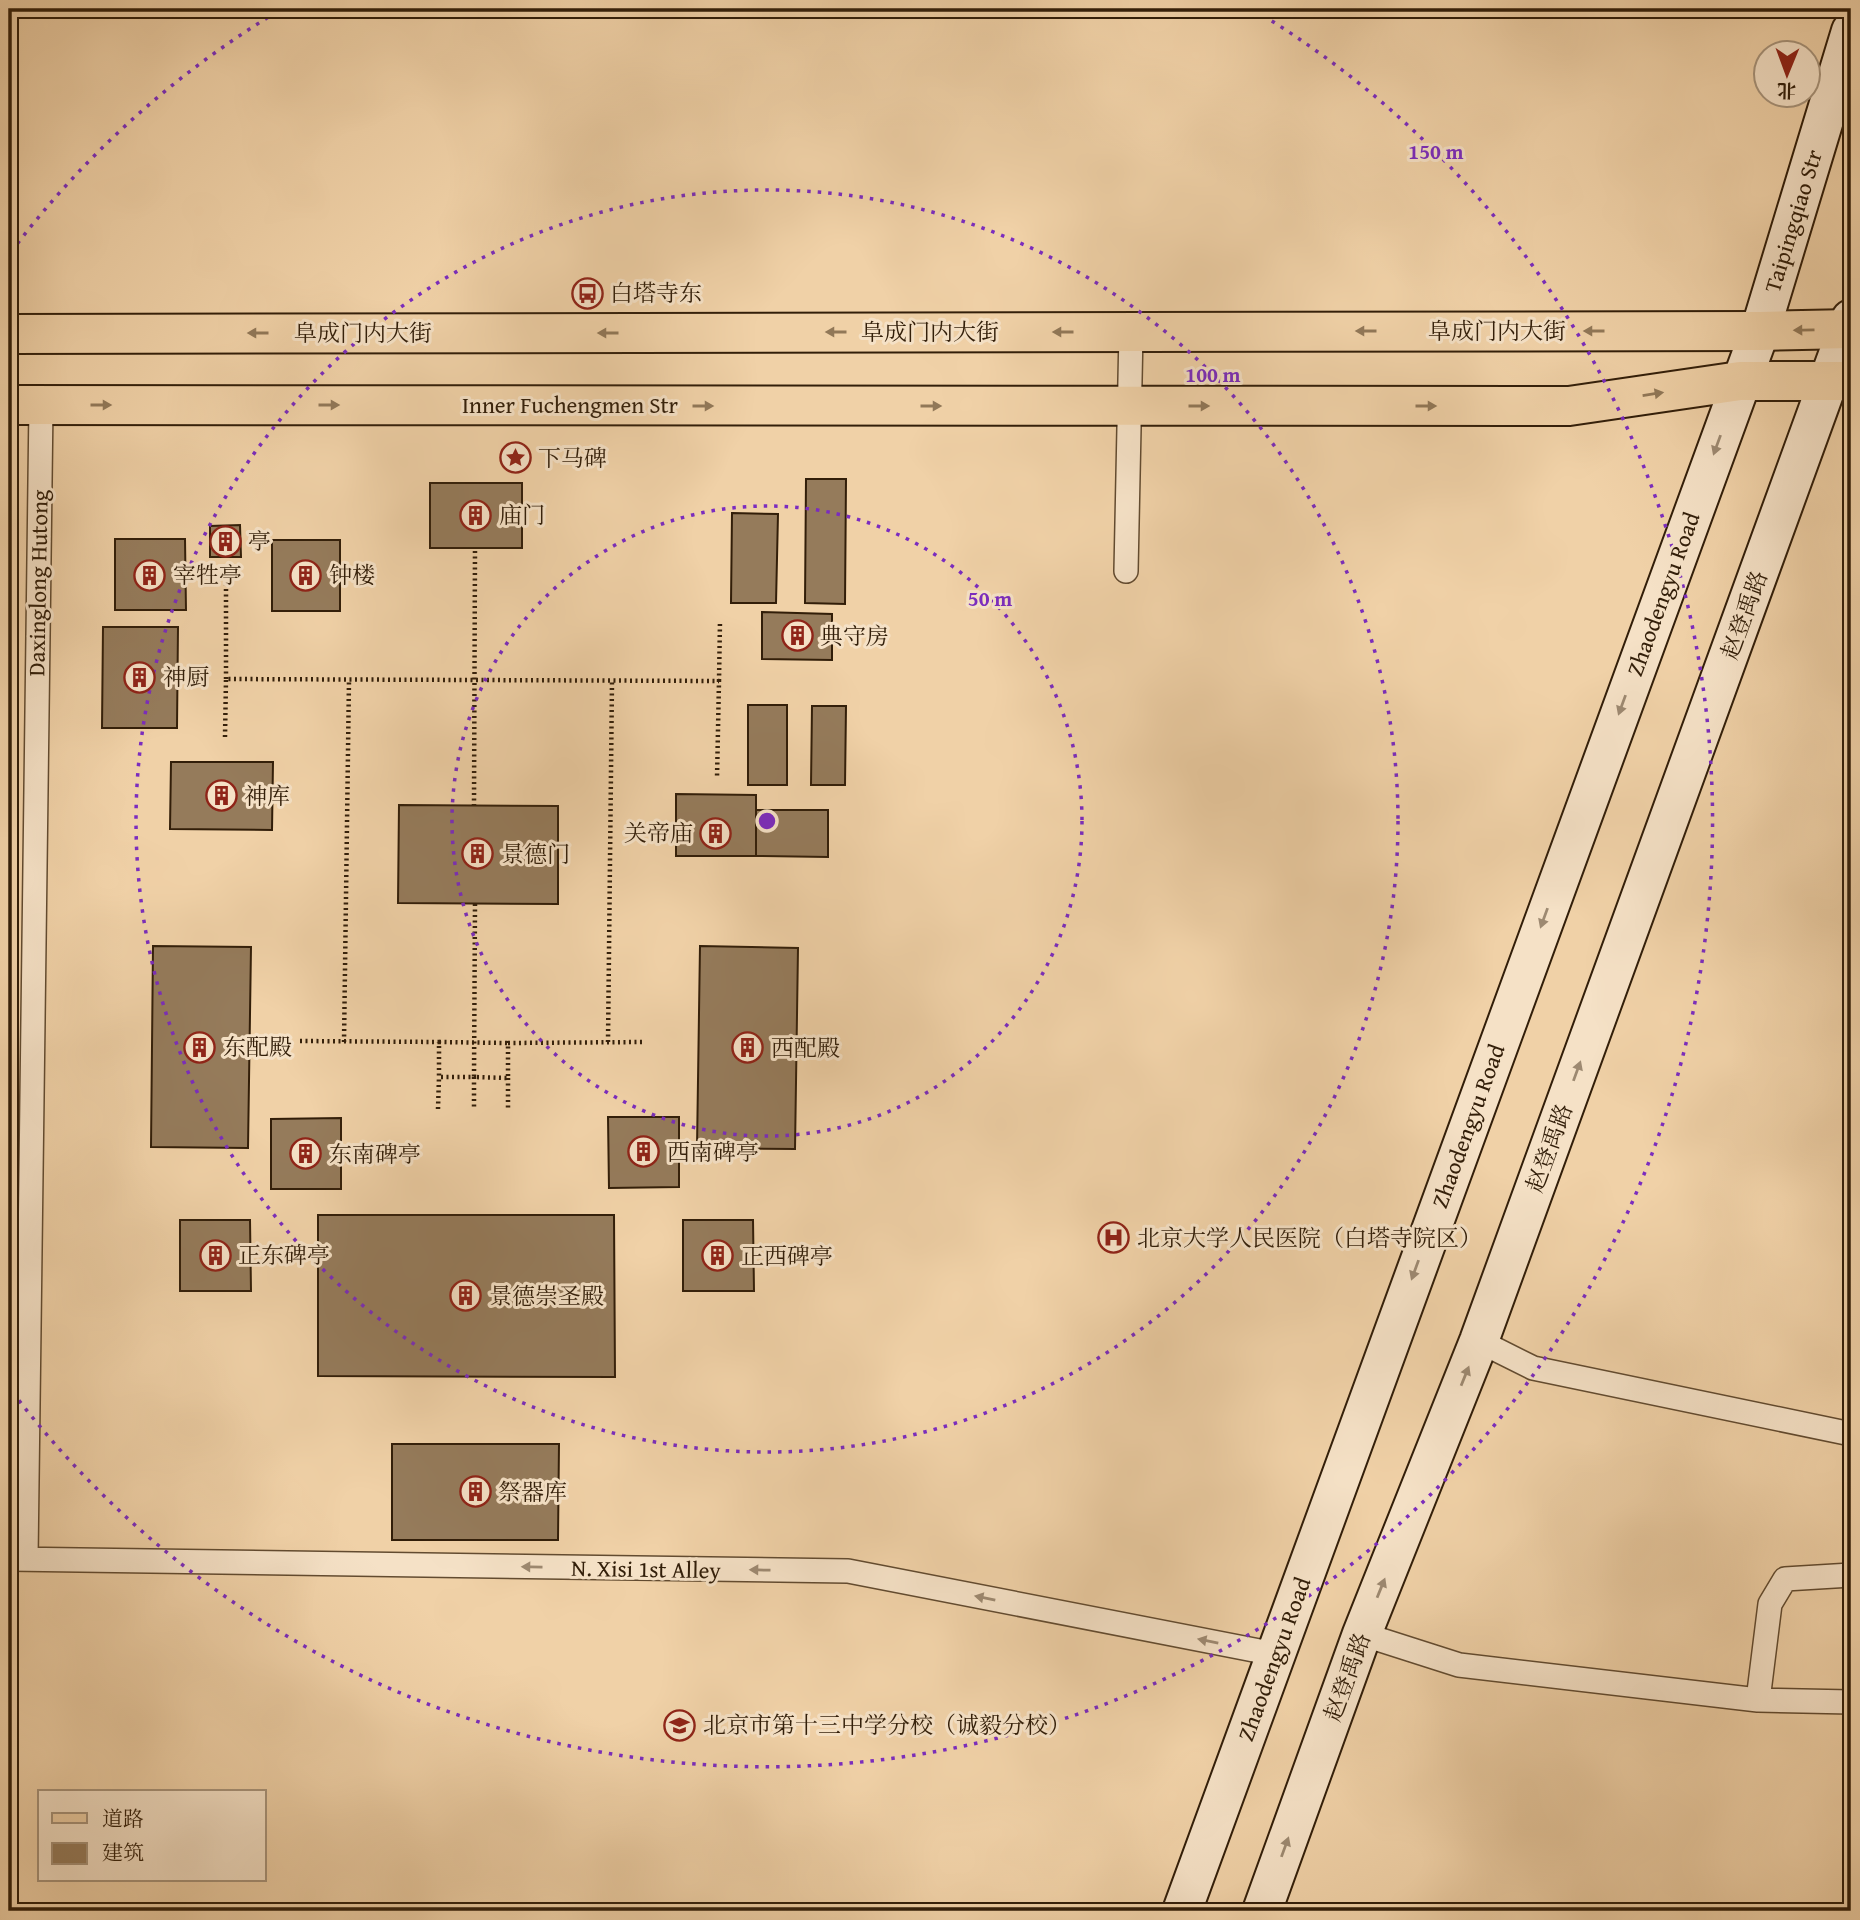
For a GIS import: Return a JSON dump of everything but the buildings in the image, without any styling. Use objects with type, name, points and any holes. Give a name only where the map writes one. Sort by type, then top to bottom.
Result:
[{"type":"main road","name":"Taipingqiao Str","points":[[1740,381],[1760,331],[1851,31]]},
{"type":"main road","name":"阜成门内大街","points":[[9,334],[1760,331],[1850,325]]},
{"type":"main road","name":"赵登禹路","points":[[1262,1911],[1362,1634],[1479,1341],[1841,382],[1850,325]]},
{"type":"main road","points":[[1130,406],[1569,407],[1740,381],[1841,382]]},
{"type":"main road","name":"Zhaodengyu Road","points":[[1182,1911],[1740,381]]},
{"type":"main road","name":"Inner Fuchengmen Str","points":[[25,405],[1130,406]]},
{"type":"lane","points":[[1126,571],[1131,332]]},
{"type":"lane","name":"Daxinglong Hutong","points":[[18,1558],[25,405]]},
{"type":"lane","points":[[1479,1341],[1533,1368],[1851,1434]]},
{"type":"lane","name":"N. Xisi 1st Alley","points":[[18,1558],[848,1571],[1275,1654]]},
{"type":"lane","points":[[1758,1700],[1770,1604],[1785,1579],[1851,1575]]},
{"type":"lane","points":[[1362,1634],[1459,1665],[1758,1700],[1851,1702]]},
{"type":"path","points":[[474,806],[475,548]]},
{"type":"path","points":[[225,737],[226,583]]},
{"type":"path","points":[[717,778],[720,621]]},
{"type":"path","points":[[226,679],[719,681]]},
{"type":"path","points":[[344,1042],[349,679]]},
{"type":"path","points":[[608,1042],[612,681]]},
{"type":"path","points":[[474,1109],[475,904]]},
{"type":"path","points":[[300,1041],[645,1042]]},
{"type":"path","points":[[438,1109],[439,1042]]},
{"type":"path","points":[[508,1043],[508,1109]]},
{"type":"path","points":[[439,1077],[508,1078]]},
{"type":"place","name":"白塔寺东","points":[[587,293]]},
{"type":"place","name":"下马碑","points":[[515,458]]},
{"type":"place","name":"庙门","points":[[476,515]]},
{"type":"place","name":"亭","points":[[225,541]]},
{"type":"place","name":"宰牲亭","points":[[150,575]]},
{"type":"place","name":"钟楼","points":[[306,575]]},
{"type":"place","name":"典守房","points":[[797,636]]},
{"type":"place","name":"神厨","points":[[140,677]]},
{"type":"place","name":"神库","points":[[221,796]]},
{"type":"place","name":"关帝庙","points":[[716,833]]},
{"type":"place","name":"景德门","points":[[478,854]]},
{"type":"place","name":"东配殿","points":[[200,1047]]},
{"type":"place","name":"西配殿","points":[[748,1048]]},
{"type":"place","name":"西南碑亭","points":[[644,1152]]},
{"type":"place","name":"东南碑亭","points":[[306,1154]]},
{"type":"place","name":"北京大学人民医院（白塔寺院区）","points":[[1114,1238]]},
{"type":"place","name":"正东碑亭","points":[[215,1255]]},
{"type":"place","name":"正西碑亭","points":[[718,1256]]},
{"type":"place","name":"景德崇圣殿","points":[[466,1296]]},
{"type":"place","name":"祭器库","points":[[475,1492]]},
{"type":"place","name":"北京市第十三中学分校（诚毅分校）","points":[[680,1725]]}]
